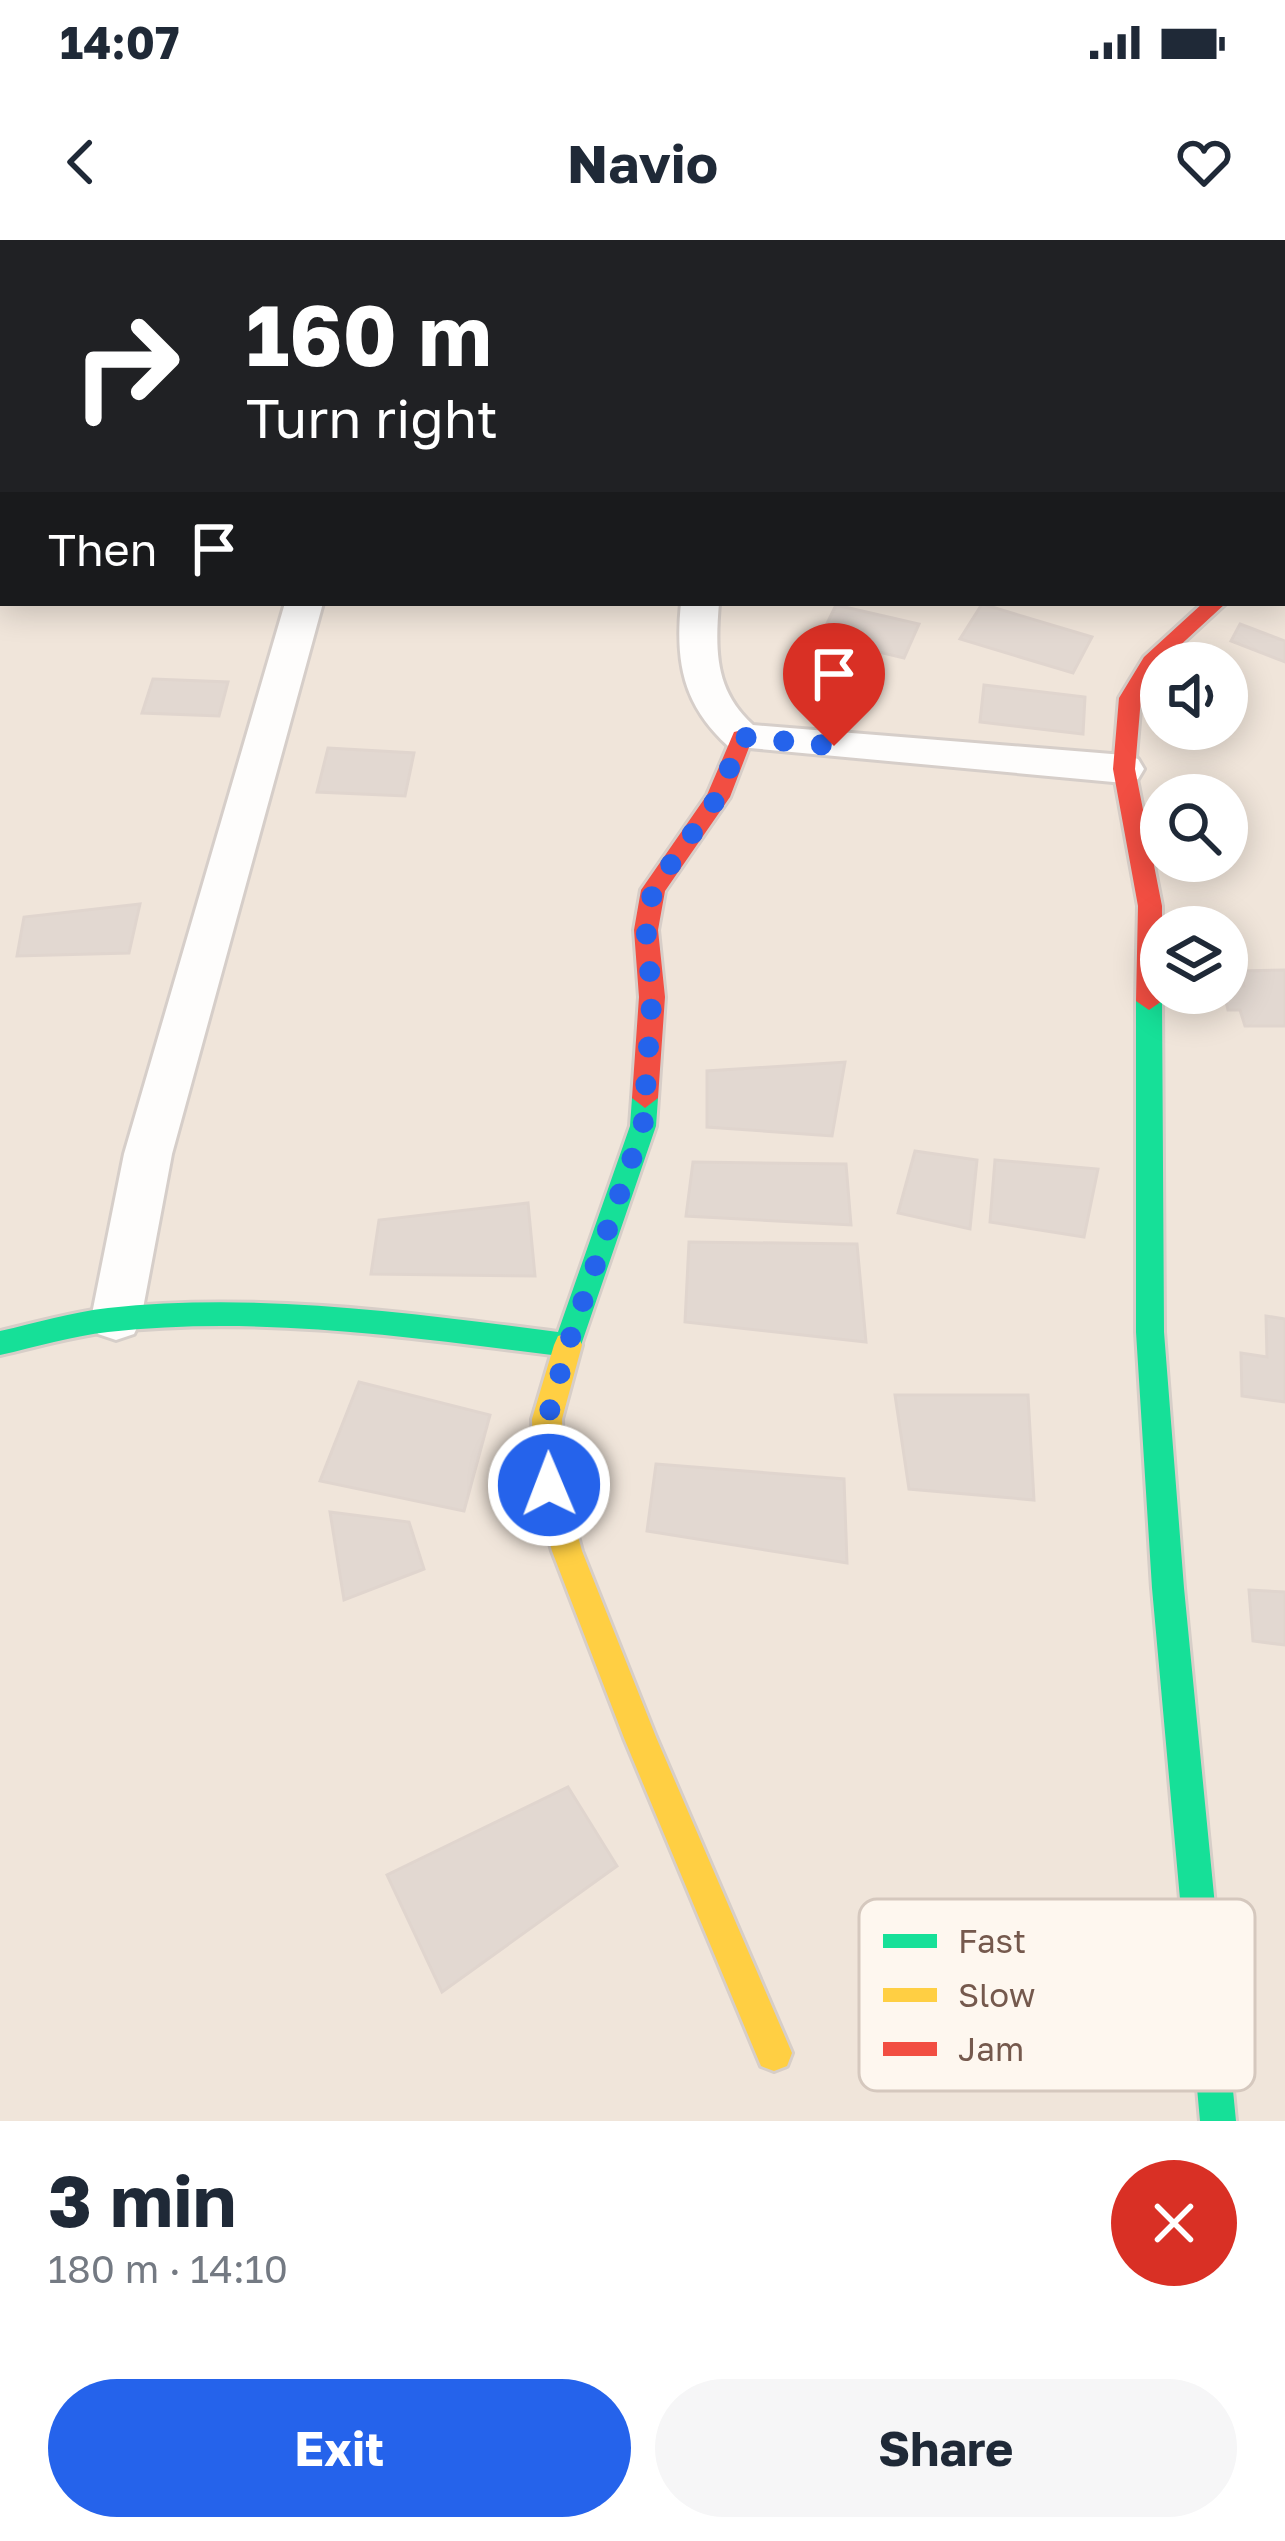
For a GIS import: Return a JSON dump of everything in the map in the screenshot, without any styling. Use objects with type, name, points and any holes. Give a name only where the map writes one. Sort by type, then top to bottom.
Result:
[{"type":"street","points":[[116,1319],[148,1154],[303,606]]},
{"type":"street","points":[[700,606],[698,661],[707,701],[742,737],[1124,769]]},
{"type":"street","points":[[1197,1899],[1150,1332],[1145,1170],[1150,906],[1124,769],[1130,698],[1152,662],[1212,606]]},
{"type":"street","points":[[742,737],[718,797],[653,890],[646,930],[652,997],[643,1126],[547,1420],[549,1485],[566,1551],[774,2053]]},
{"type":"street","points":[[0,1343],[116,1319],[325,1321],[568,1345]]},
{"type":"street","points":[[1214,2091],[1217,2121]]},
{"type":"shaded area","points":[[0,606],[1285,606],[1285,2121],[0,2121]]},
{"type":"building","points":[[836,606],[919,624],[904,658],[820,638]]},
{"type":"building","points":[[981,606],[1092,637],[1073,673],[960,639]]},
{"type":"building","points":[[1240,624],[1285,641],[1285,662],[1248,648],[1248,642],[1231,641]]},
{"type":"building","points":[[153,679],[228,682],[219,716],[142,713]]},
{"type":"building","points":[[984,685],[1085,697],[1083,734],[980,722]]},
{"type":"building","points":[[328,748],[414,753],[405,796],[317,792]]},
{"type":"building","points":[[140,904],[129,953],[17,956],[24,917]]},
{"type":"building","points":[[1285,970],[1285,1026],[1245,1026],[1241,1014],[1248,1014],[1248,971]]},
{"type":"building","points":[[845,1062],[832,1136],[707,1127],[707,1071]]},
{"type":"building","points":[[915,1151],[977,1160],[970,1229],[898,1213]]},
{"type":"building","points":[[995,1160],[1098,1169],[1084,1237],[990,1222]]},
{"type":"building","points":[[693,1162],[846,1164],[851,1225],[686,1216]]},
{"type":"building","points":[[528,1203],[535,1276],[371,1274],[379,1220]]},
{"type":"building","points":[[689,1242],[857,1244],[866,1342],[685,1322]]},
{"type":"building","points":[[1266,1316],[1285,1319],[1285,1402],[1242,1396],[1241,1353],[1267,1357]]},
{"type":"building","points":[[359,1382],[490,1415],[464,1511],[320,1481]]},
{"type":"building","points":[[895,1395],[1028,1395],[1034,1500],[909,1489]]},
{"type":"building","points":[[656,1464],[844,1479],[847,1563],[647,1531]]},
{"type":"building","points":[[330,1512],[409,1522],[424,1569],[344,1600]]},
{"type":"building","points":[[1249,1590],[1285,1592],[1285,1645],[1253,1641]]},
{"type":"building","points":[[568,1787],[617,1866],[442,1992],[387,1875]]},
{"type":"traffic: fast","points":[[1149,1014],[1150,1332],[1197,1899]]},
{"type":"traffic: fast","points":[[0,1343],[108,1320],[223,1314],[339,1319],[568,1345],[643,1126],[645,1098]]},
{"type":"traffic: fast","points":[[1215,2091],[1218,2121]]},
{"type":"traffic: slow","points":[[568,1345],[547,1419],[549,1485],[567,1551],[640,1738],[774,2053]]},
{"type":"traffic: jam","points":[[1150,906],[1124,769],[1130,698],[1152,662],[1212,606]]},
{"type":"traffic: jam","points":[[645,1098],[652,997],[646,930],[653,890],[718,797],[742,737]]},
{"type":"route","points":[[549,1485],[547,1420],[643,1126],[652,997],[646,930],[653,890],[718,797],[742,737],[834,746]]}]
